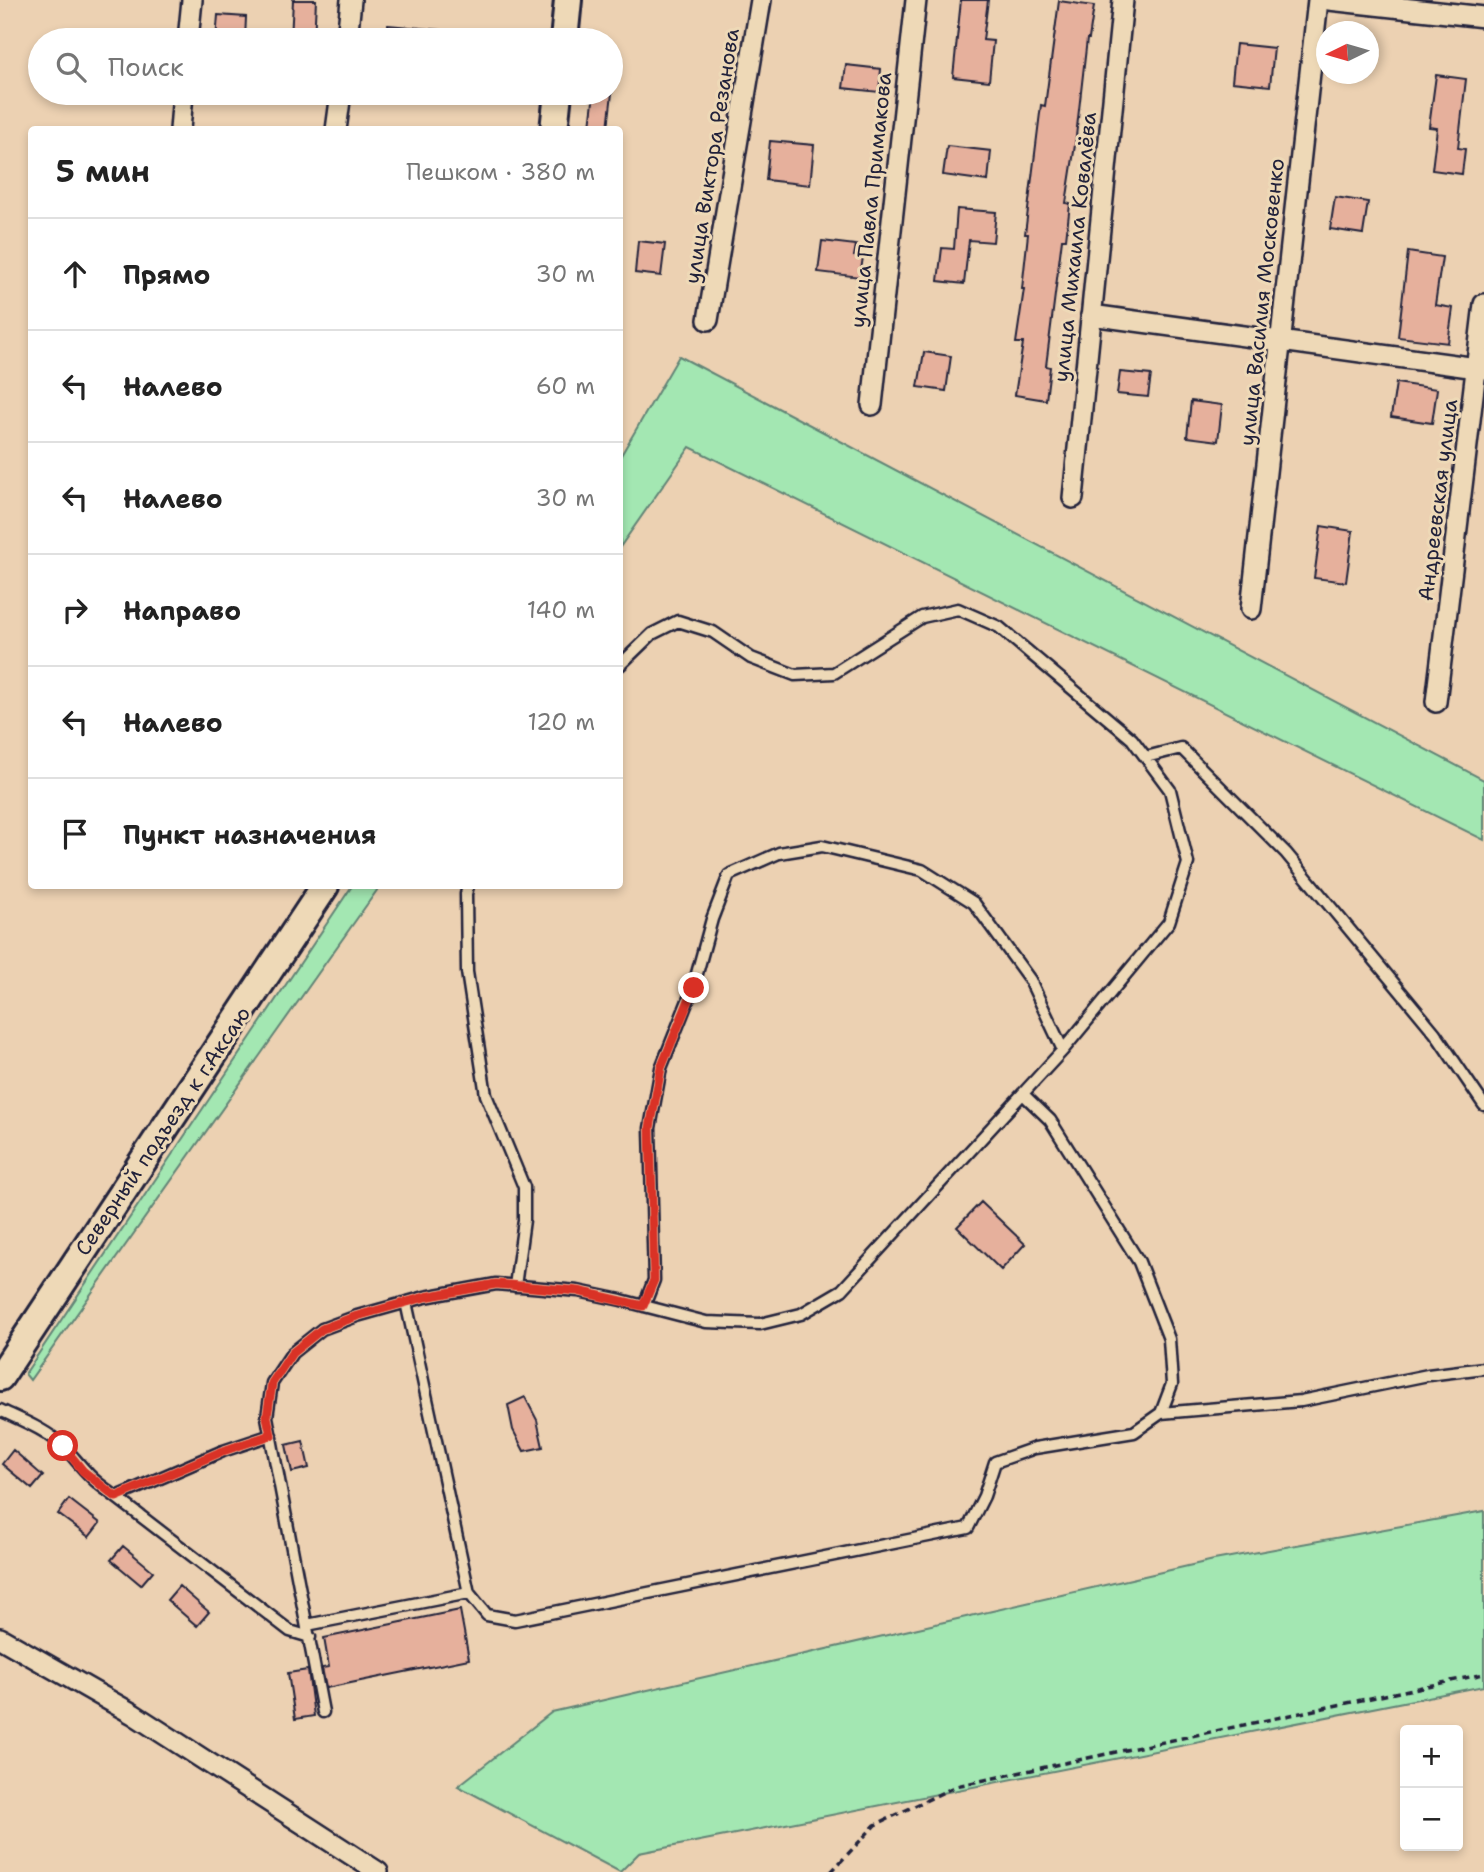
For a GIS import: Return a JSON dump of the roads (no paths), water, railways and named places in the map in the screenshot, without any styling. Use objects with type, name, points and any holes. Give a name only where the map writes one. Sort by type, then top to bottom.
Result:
[{"type":"street","points":[[189,28],[192,0]]},
{"type":"street","points":[[348,28],[351,0]]},
{"type":"street","points":[[565,28],[568,0]]},
{"type":"street","name":"улица Виктора Резанова","points":[[708,320],[761,0]]},
{"type":"street","name":"улица Павла Примакова","points":[[872,405],[916,0]]},
{"type":"street","name":"улица Михаила Ковалёва","points":[[1073,498],[1123,0]]},
{"type":"street","name":"улица Василия Московенко","points":[[1251,609],[1318,0]]},
{"type":"street","points":[[1329,0],[1484,17]]},
{"type":"street","points":[[180,126],[182,105]]},
{"type":"street","points":[[337,126],[340,105]]},
{"type":"street","points":[[554,126],[557,105]]},
{"type":"street","name":"Андреевская улица","points":[[1436,702],[1481,368],[1484,304]]},
{"type":"street","points":[[1091,315],[1481,368]]},
{"type":"street","name":"Северный подъезд к г.Аксаю","points":[[0,1377],[323,889]]},
{"type":"street","points":[[0,1638],[132,1714],[378,1872]]},
{"type":"lane","points":[[323,1713],[267,1417],[272,1383],[292,1353],[322,1329],[357,1316],[406,1302],[496,1284],[578,1291],[706,1322],[760,1324],[801,1314],[842,1290],[1063,1050],[1169,922],[1188,863],[1170,790],[1132,739],[999,626],[958,610],[922,617],[834,673],[794,675],[751,658],[713,632],[678,621],[652,634],[623,662]]},
{"type":"lane","points":[[1146,757],[1181,748],[1286,853],[1435,1033],[1484,1105]]},
{"type":"lane","points":[[643,1306],[654,1280],[650,1128],[661,1068],[694,988],[712,919],[729,875],[779,853],[821,846],[922,870],[974,903],[1030,980],[1063,1050]]},
{"type":"lane","points":[[467,889],[467,972],[486,1095],[524,1187],[524,1220],[515,1286]]},
{"type":"lane","points":[[1023,1094],[1051,1121],[1139,1262],[1169,1339],[1172,1384],[1160,1413]]},
{"type":"lane","points":[[406,1302],[469,1593],[487,1615],[515,1620],[968,1528],[984,1496],[995,1462],[1035,1448],[1133,1432],[1160,1413],[1301,1401],[1484,1368]]},
{"type":"lane","points":[[0,1410],[34,1427],[63,1446],[83,1471],[116,1497],[290,1631],[310,1637]]},
{"type":"lane","points":[[116,1497],[223,1451],[271,1435]]},
{"type":"lane","points":[[307,1625],[469,1593]]}]
